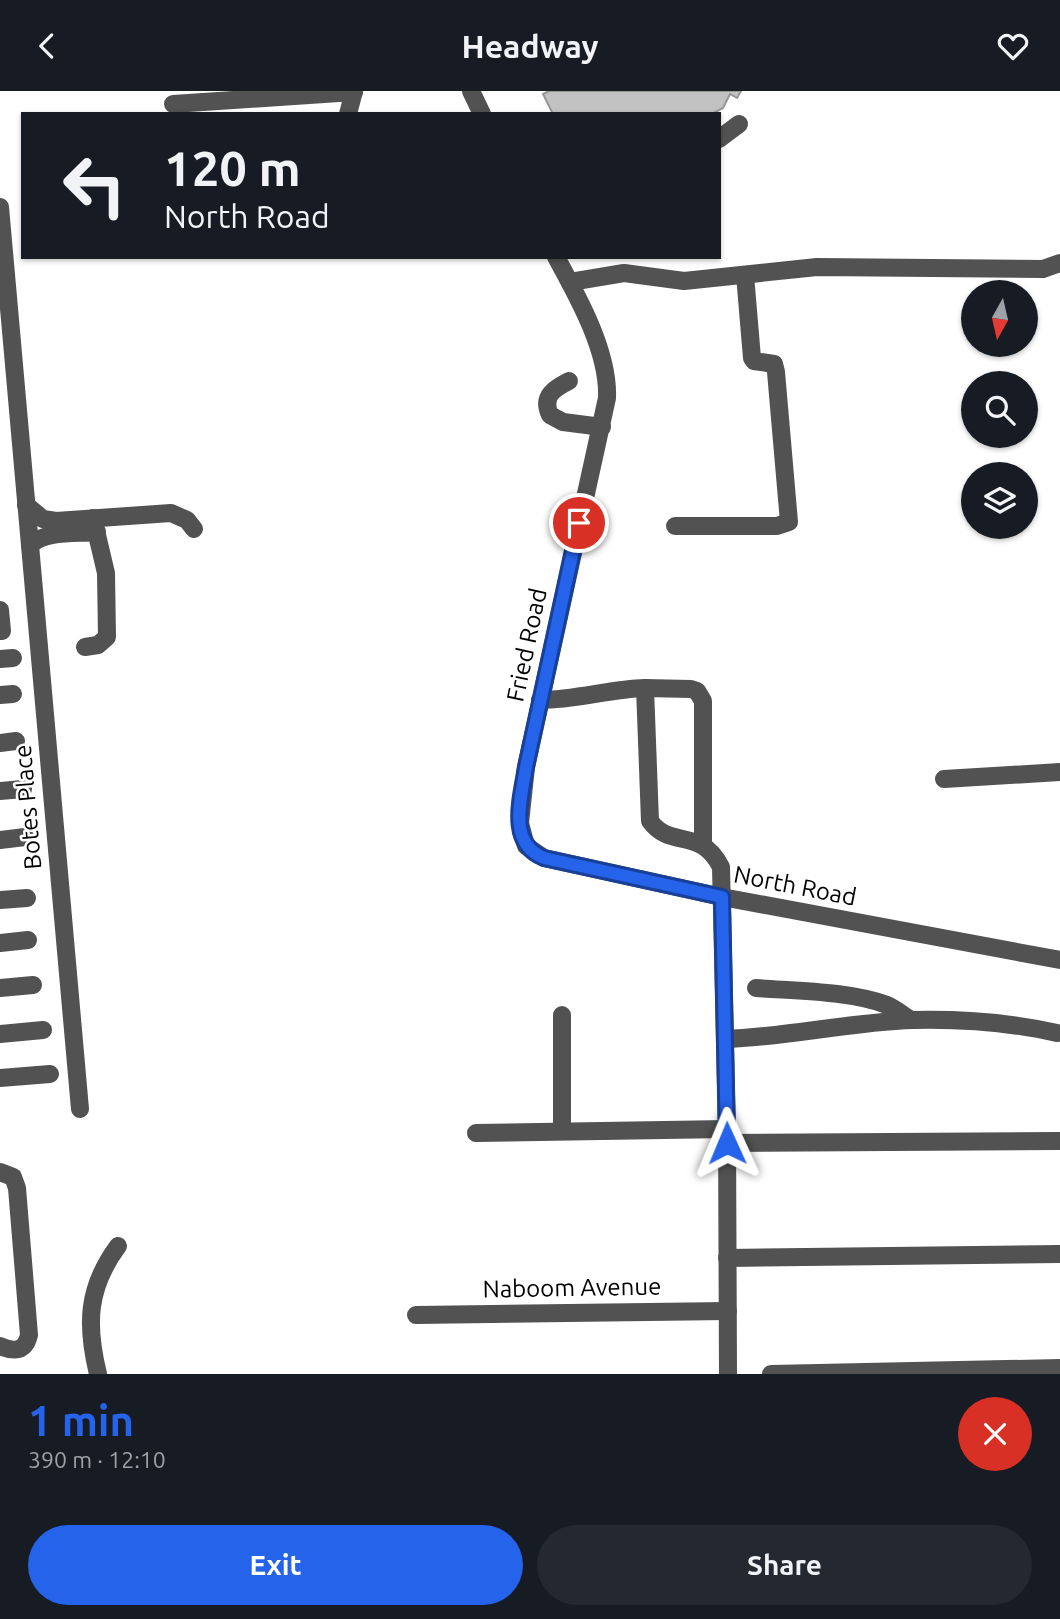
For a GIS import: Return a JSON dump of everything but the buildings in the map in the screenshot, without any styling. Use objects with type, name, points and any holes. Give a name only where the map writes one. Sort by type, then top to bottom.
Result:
[{"type":"street","points":[[172,103],[354,91],[349,112]]},
{"type":"street","points":[[471,91],[481,112]]},
{"type":"street","points":[[721,138],[740,124]]},
{"type":"street","name":"Botes Place","points":[[0,207],[5,322],[30,545],[80,1109]]},
{"type":"street","name":"Fried Road","points":[[526,846],[520,832],[520,807],[526,767],[602,427],[608,386],[603,360],[570,282],[557,259]]},
{"type":"street","points":[[570,282],[624,273],[684,281],[817,267],[1044,269],[1060,263]]},
{"type":"street","points":[[675,526],[778,526],[789,521],[776,372],[774,364],[754,361],[751,358],[745,275]]},
{"type":"street","points":[[569,381],[549,395],[546,402],[550,415],[563,422],[602,427]]},
{"type":"street","points":[[26,505],[43,519],[95,525]]},
{"type":"street","points":[[30,545],[46,536],[171,513],[187,520],[194,529]]},
{"type":"street","points":[[85,647],[98,645],[107,637],[106,573],[95,525]]},
{"type":"street","points":[[0,610],[0,631]]},
{"type":"street","points":[[645,688],[650,821],[659,831],[703,844],[721,867],[727,1136],[728,1374]]},
{"type":"street","points":[[540,700],[566,700],[616,689],[697,691],[703,701],[703,844]]},
{"type":"street","points":[[944,779],[1060,772]]},
{"type":"street","points":[[0,791],[23,789]]},
{"type":"street","points":[[0,839],[25,837]]},
{"type":"street","name":"North Road","points":[[526,846],[544,858],[722,897],[1060,960]]},
{"type":"street","points":[[0,900],[27,898]]},
{"type":"street","points":[[0,943],[27,940]]},
{"type":"street","points":[[0,988],[33,985]]},
{"type":"street","points":[[756,988],[827,994],[880,1003],[890,1006],[911,1020]]},
{"type":"street","points":[[562,1015],[562,1130]]},
{"type":"street","points":[[725,1039],[786,1035],[911,1020],[995,1021],[1057,1033]]},
{"type":"street","points":[[0,1034],[43,1030]]},
{"type":"street","points":[[0,1078],[50,1074]]},
{"type":"street","points":[[476,1133],[562,1130],[727,1136],[1060,1141]]},
{"type":"street","points":[[0,1172],[13,1177],[18,1188],[29,1335],[22,1349],[10,1350],[0,1346]]},
{"type":"street","points":[[98,1374],[90,1338],[90,1308],[102,1272],[118,1246]]},
{"type":"street","points":[[727,1258],[1060,1254]]},
{"type":"street","name":"Naboom Avenue","points":[[416,1315],[728,1311]]},
{"type":"street","points":[[771,1374],[1060,1368]]},
{"type":"route","points":[[579,523],[526,767],[520,807],[520,832],[531,852],[544,858],[722,897],[727,1143]]}]
